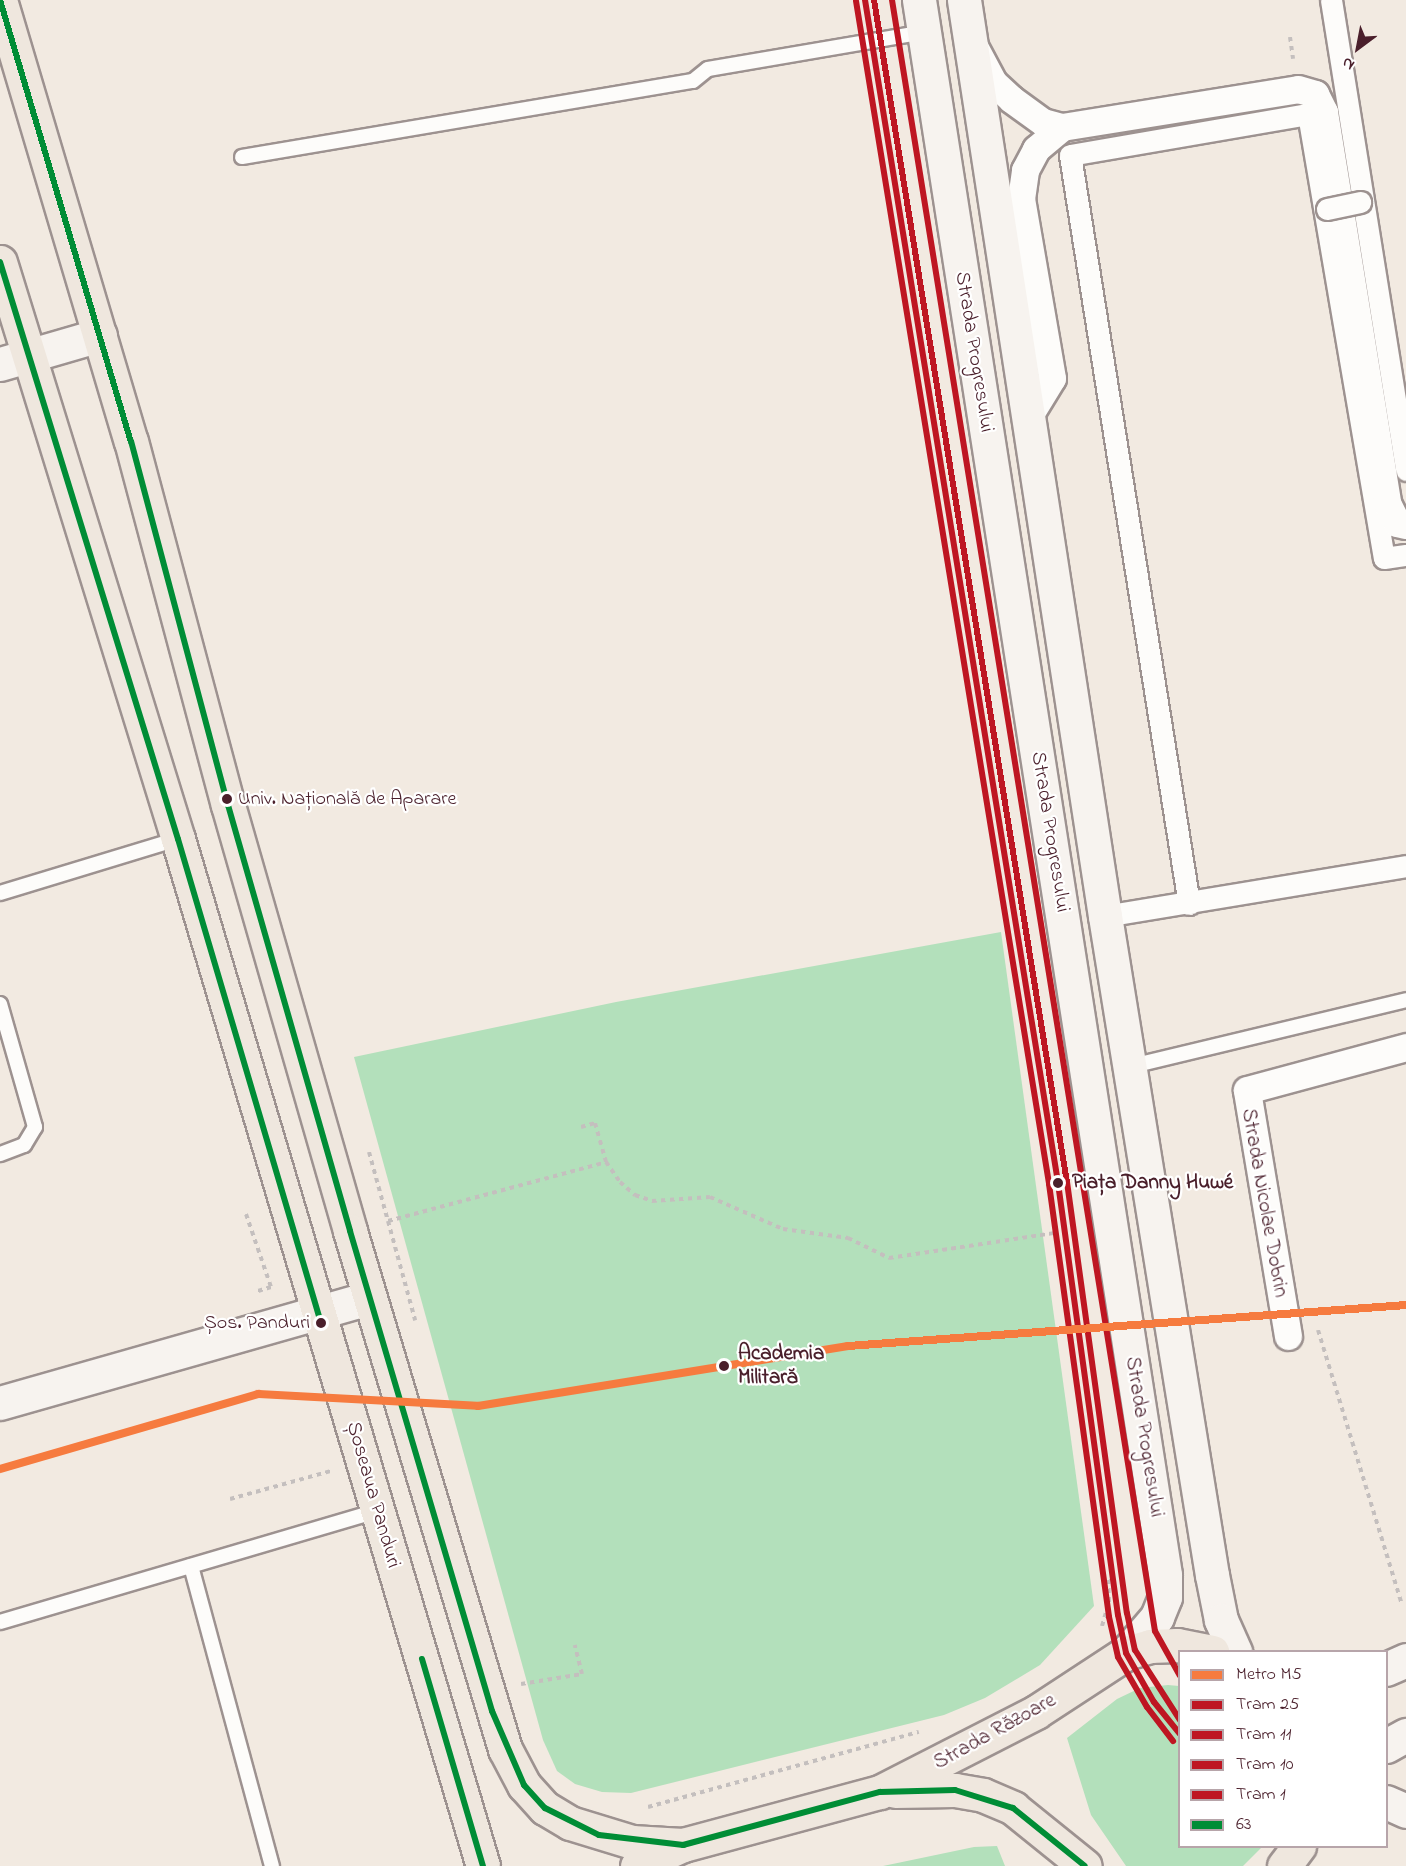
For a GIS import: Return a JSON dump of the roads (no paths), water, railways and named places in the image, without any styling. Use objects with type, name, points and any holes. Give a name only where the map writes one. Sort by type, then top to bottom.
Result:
[{"type":"main road","points":[[0,0],[100,335],[228,805],[369,1298],[492,1711],[524,1785],[545,1808],[599,1835],[682,1845]]},
{"type":"main road","name":"Strada Progresului","points":[[918,0],[1165,1575],[1165,1597],[1157,1617],[1126,1653]]},
{"type":"main road","name":"Strada Progresului","points":[[964,0],[1030,414],[1105,916],[1132,1066],[1212,1575],[1221,1620],[1234,1650]]},
{"type":"main road","name":"Șoseaua Panduri","points":[[0,262],[15,360],[178,839],[483,1866]]},
{"type":"main road","points":[[15,360],[100,335]]},
{"type":"main road","points":[[0,1403],[369,1298]]},
{"type":"main road","points":[[1126,1653],[1150,1646],[1177,1645],[1202,1650]]},
{"type":"main road","name":"Strada Răzoare","points":[[682,1845],[880,1792],[1036,1712],[1126,1653]]},
{"type":"main road","points":[[1388,1668],[1406,1660]]},
{"type":"main road","points":[[1388,1745],[1406,1736]]},
{"type":"main road","points":[[880,1792],[955,1790],[983,1796],[1013,1808],[1085,1866]]},
{"type":"main road","points":[[1388,1803],[1406,1811]]},
{"type":"main road","points":[[637,1866],[682,1845]]},
{"type":"main road","points":[[1284,1866],[1298,1848]]},
{"type":"street","points":[[1330,0],[1406,470]]},
{"type":"street","points":[[972,42],[994,83],[1011,99],[1043,122],[1062,127],[1298,89],[1315,94],[1324,111],[1388,505],[1397,523],[1406,525]]},
{"type":"street","points":[[1189,904],[1070,155],[1308,114],[1384,558],[1406,555]]},
{"type":"street","points":[[1030,414],[1052,378],[1021,199],[1025,170],[1036,149],[1062,127]]},
{"type":"street","points":[[1326,209],[1361,201]]},
{"type":"street","points":[[1105,916],[1189,904],[1406,866]]},
{"type":"street","name":"Strada Nicolae Dobrin","points":[[1288,1336],[1247,1090],[1406,1047]]},
{"type":"lane","points":[[242,158],[693,81],[708,69],[924,32]]},
{"type":"lane","points":[[0,893],[178,839]]},
{"type":"lane","points":[[1132,1066],[1406,1000]]},
{"type":"lane","points":[[0,1004],[35,1127],[24,1145],[0,1154]]},
{"type":"lane","points":[[0,1622],[377,1511]]},
{"type":"lane","points":[[191,1566],[272,1866]]},
{"type":"metro line","name":"M5","points":[[0,1469],[258,1394],[478,1406],[848,1346],[1406,1305]]},
{"type":"tram line","name":"25","points":[[865,0],[1058,1183],[1118,1615],[1126,1653],[1154,1702],[1178,1732]]},
{"type":"tram line","name":"10","points":[[874,0],[1067,1182],[1127,1613],[1135,1650],[1178,1717]]},
{"type":"tram line","name":"1","points":[[892,0],[1155,1631],[1178,1672]]},
{"type":"tram line","name":"11","points":[[856,1],[1049,1184],[1109,1617],[1118,1657],[1147,1707],[1173,1741]]},
{"type":"place","name":"Univ. Națională de Aparare","points":[[227,799]]},
{"type":"place","name":"Piața Danny Huwé","points":[[1058,1183]]},
{"type":"place","name":"Șos. Panduri","points":[[321,1323]]},
{"type":"place","name":"Academia Militară","points":[[724,1366]]}]
